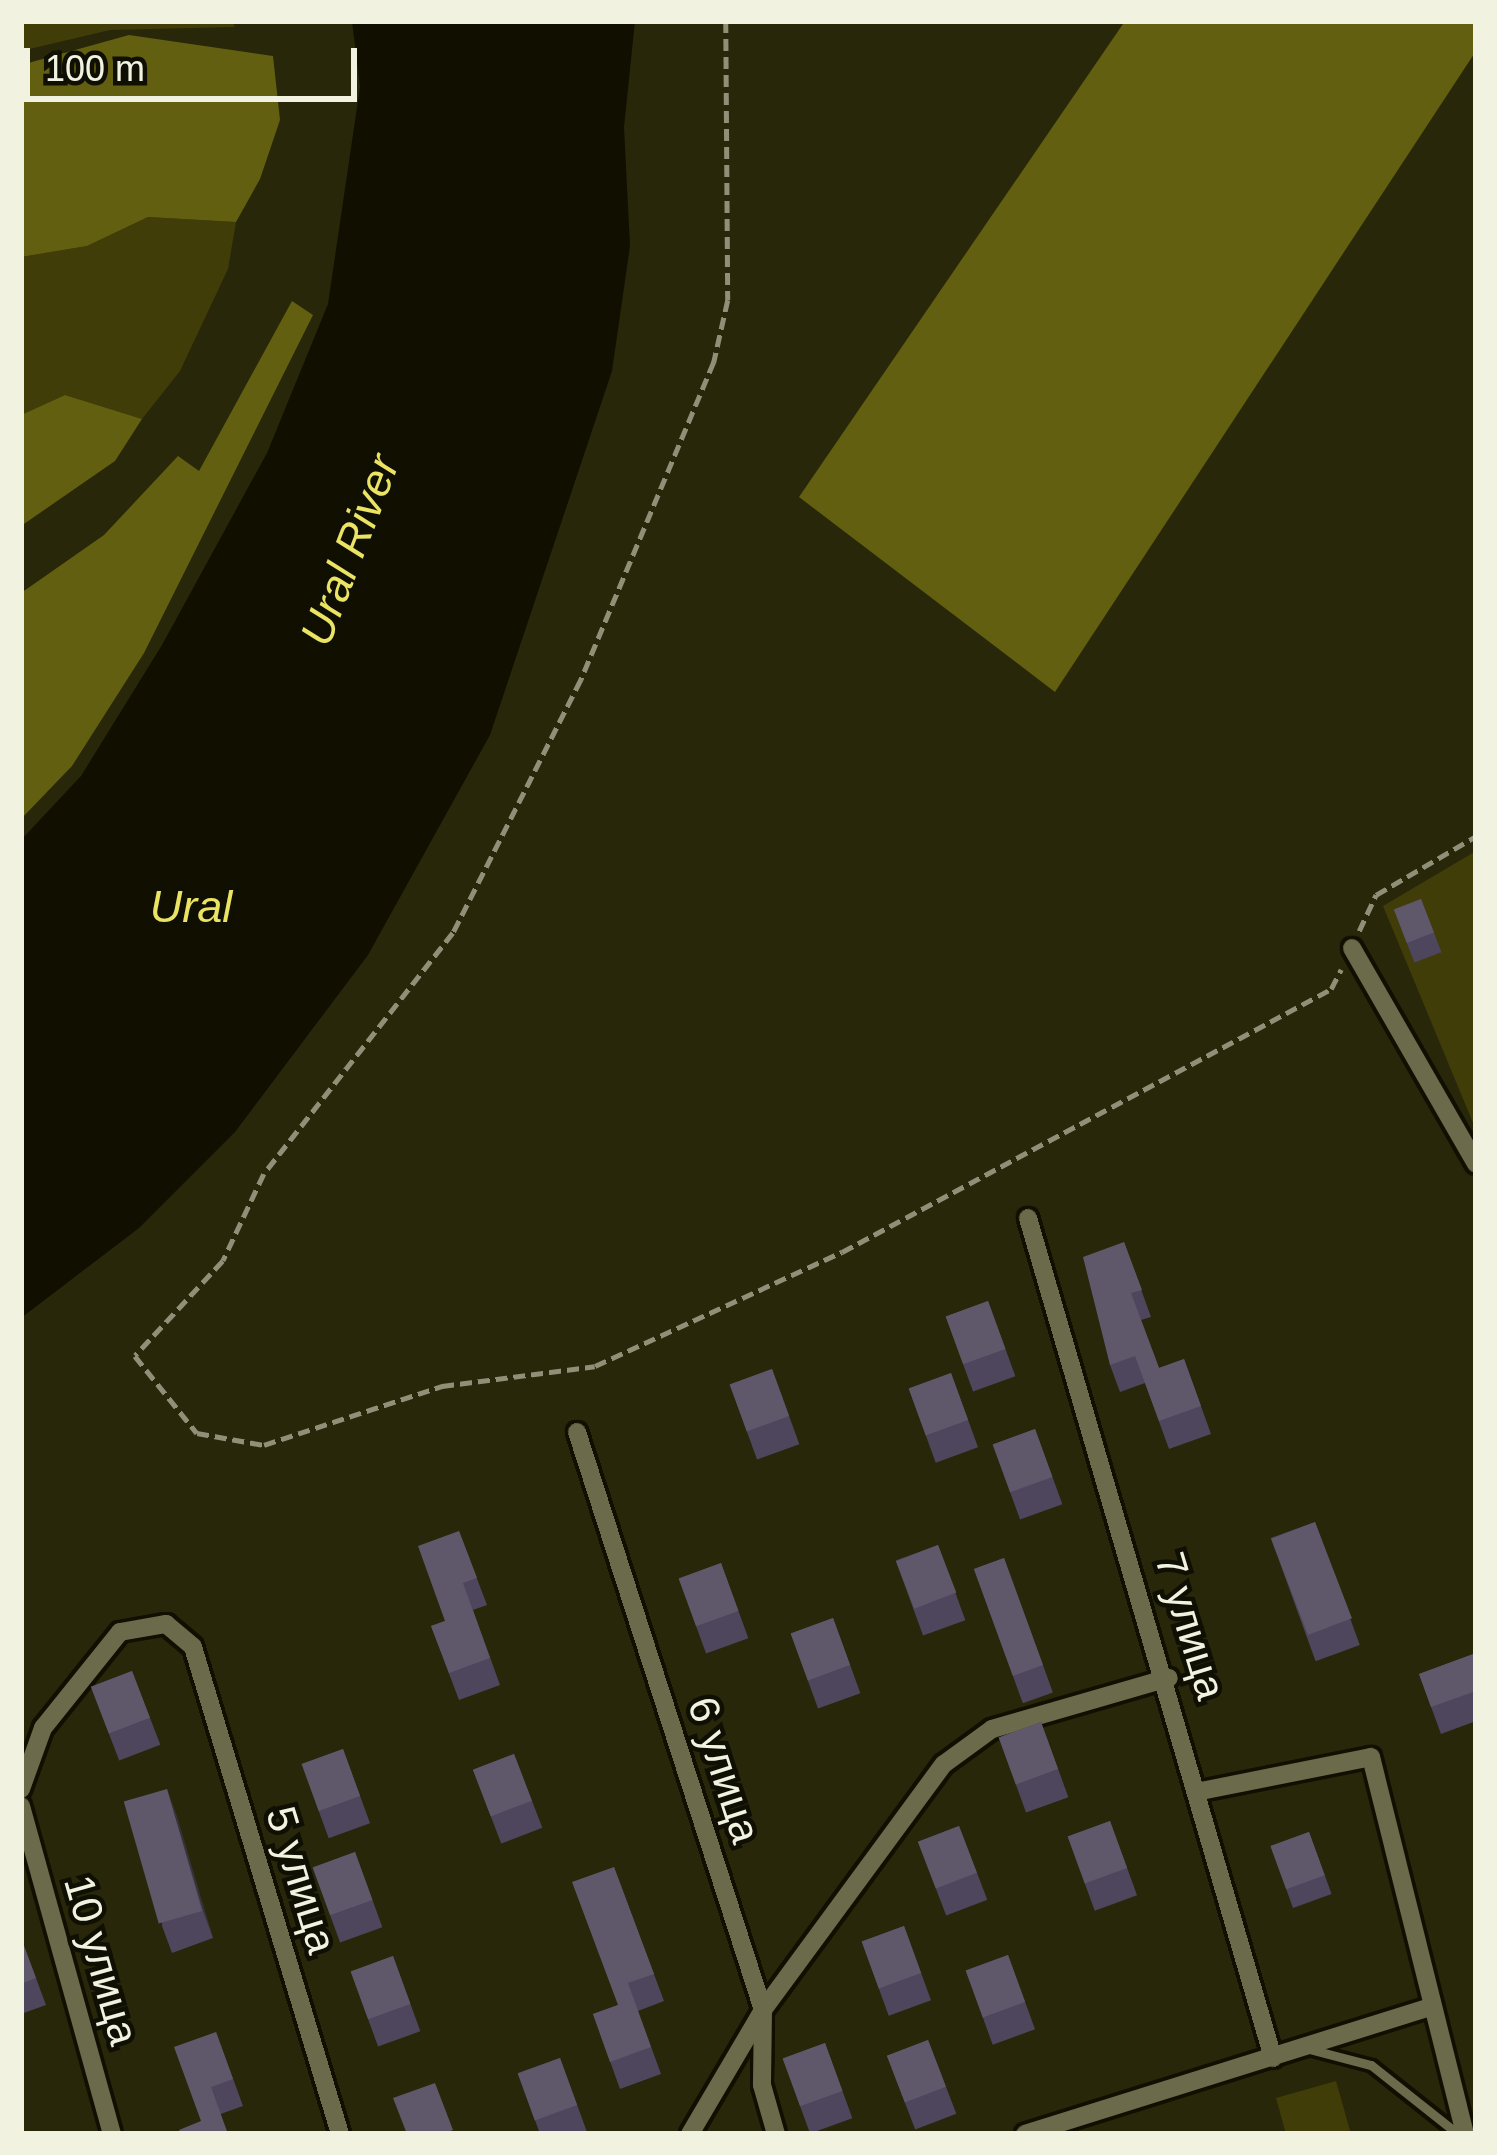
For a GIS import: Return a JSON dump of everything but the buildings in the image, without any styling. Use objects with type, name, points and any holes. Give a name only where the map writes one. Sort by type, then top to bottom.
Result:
[{"type":"street","points":[[1352,948],[1476,1164]]},
{"type":"street","name":"7 улица","points":[[1028,1218],[1169,1678],[1273,2058]]},
{"type":"street","name":"6 улица","points":[[577,1432],[764,2010],[762,2086],[776,2134]]},
{"type":"street","name":"5 улица","points":[[21,1789],[43,1728],[120,1632],[166,1624],[193,1647],[340,2134]]},
{"type":"street","points":[[690,2134],[764,2010],[944,1764],[992,1729],[1169,1678]]},
{"type":"street","points":[[1201,1791],[1371,1757],[1461,2134]]},
{"type":"street","name":"10 улица","points":[[21,1806],[112,2134]]},
{"type":"street","points":[[1033,2133],[1431,2007]]},
{"type":"lane","points":[[1304,2048],[1371,2065],[1461,2134]]},
{"type":"path","points":[[726,21],[728,300],[714,362],[581,680],[453,933],[264,1174],[224,1261],[135,1356],[197,1433],[265,1445],[442,1386],[595,1366],[842,1252],[1330,989],[1376,895],[1476,836]]},
{"type":"shaded area","points":[[21,21],[232,21],[235,27],[110,30],[21,51]]},
{"type":"shaded area","points":[[1125,21],[1476,21],[1476,51],[1055,692],[799,497]]},
{"type":"shaded area","points":[[129,35],[273,56],[280,120],[260,179],[236,222],[148,217],[87,246],[21,257],[21,65]]},
{"type":"shaded area","points":[[148,217],[236,222],[228,269],[180,371],[142,419],[65,395],[21,415],[21,257],[87,246]]},
{"type":"shaded area","points":[[292,301],[313,315],[144,653],[72,766],[21,819],[21,593],[104,535],[178,456],[199,471]]},
{"type":"shaded area","points":[[65,395],[142,419],[115,461],[21,526],[21,415]]},
{"type":"shaded area","points":[[1476,851],[1476,1130],[1383,906]]},
{"type":"shaded area","points":[[1336,2081],[1351,2134],[1286,2134],[1276,2098]]},
{"type":"water","name":"Ural","points":[[352,21],[635,21],[624,127],[630,246],[612,371],[490,735],[368,955],[235,1132],[139,1228],[21,1318],[21,840],[81,776],[162,645],[267,453],[328,304],[360,87]]},
{"type":"water label","name":"Ural River","points":[[350,550]]}]
